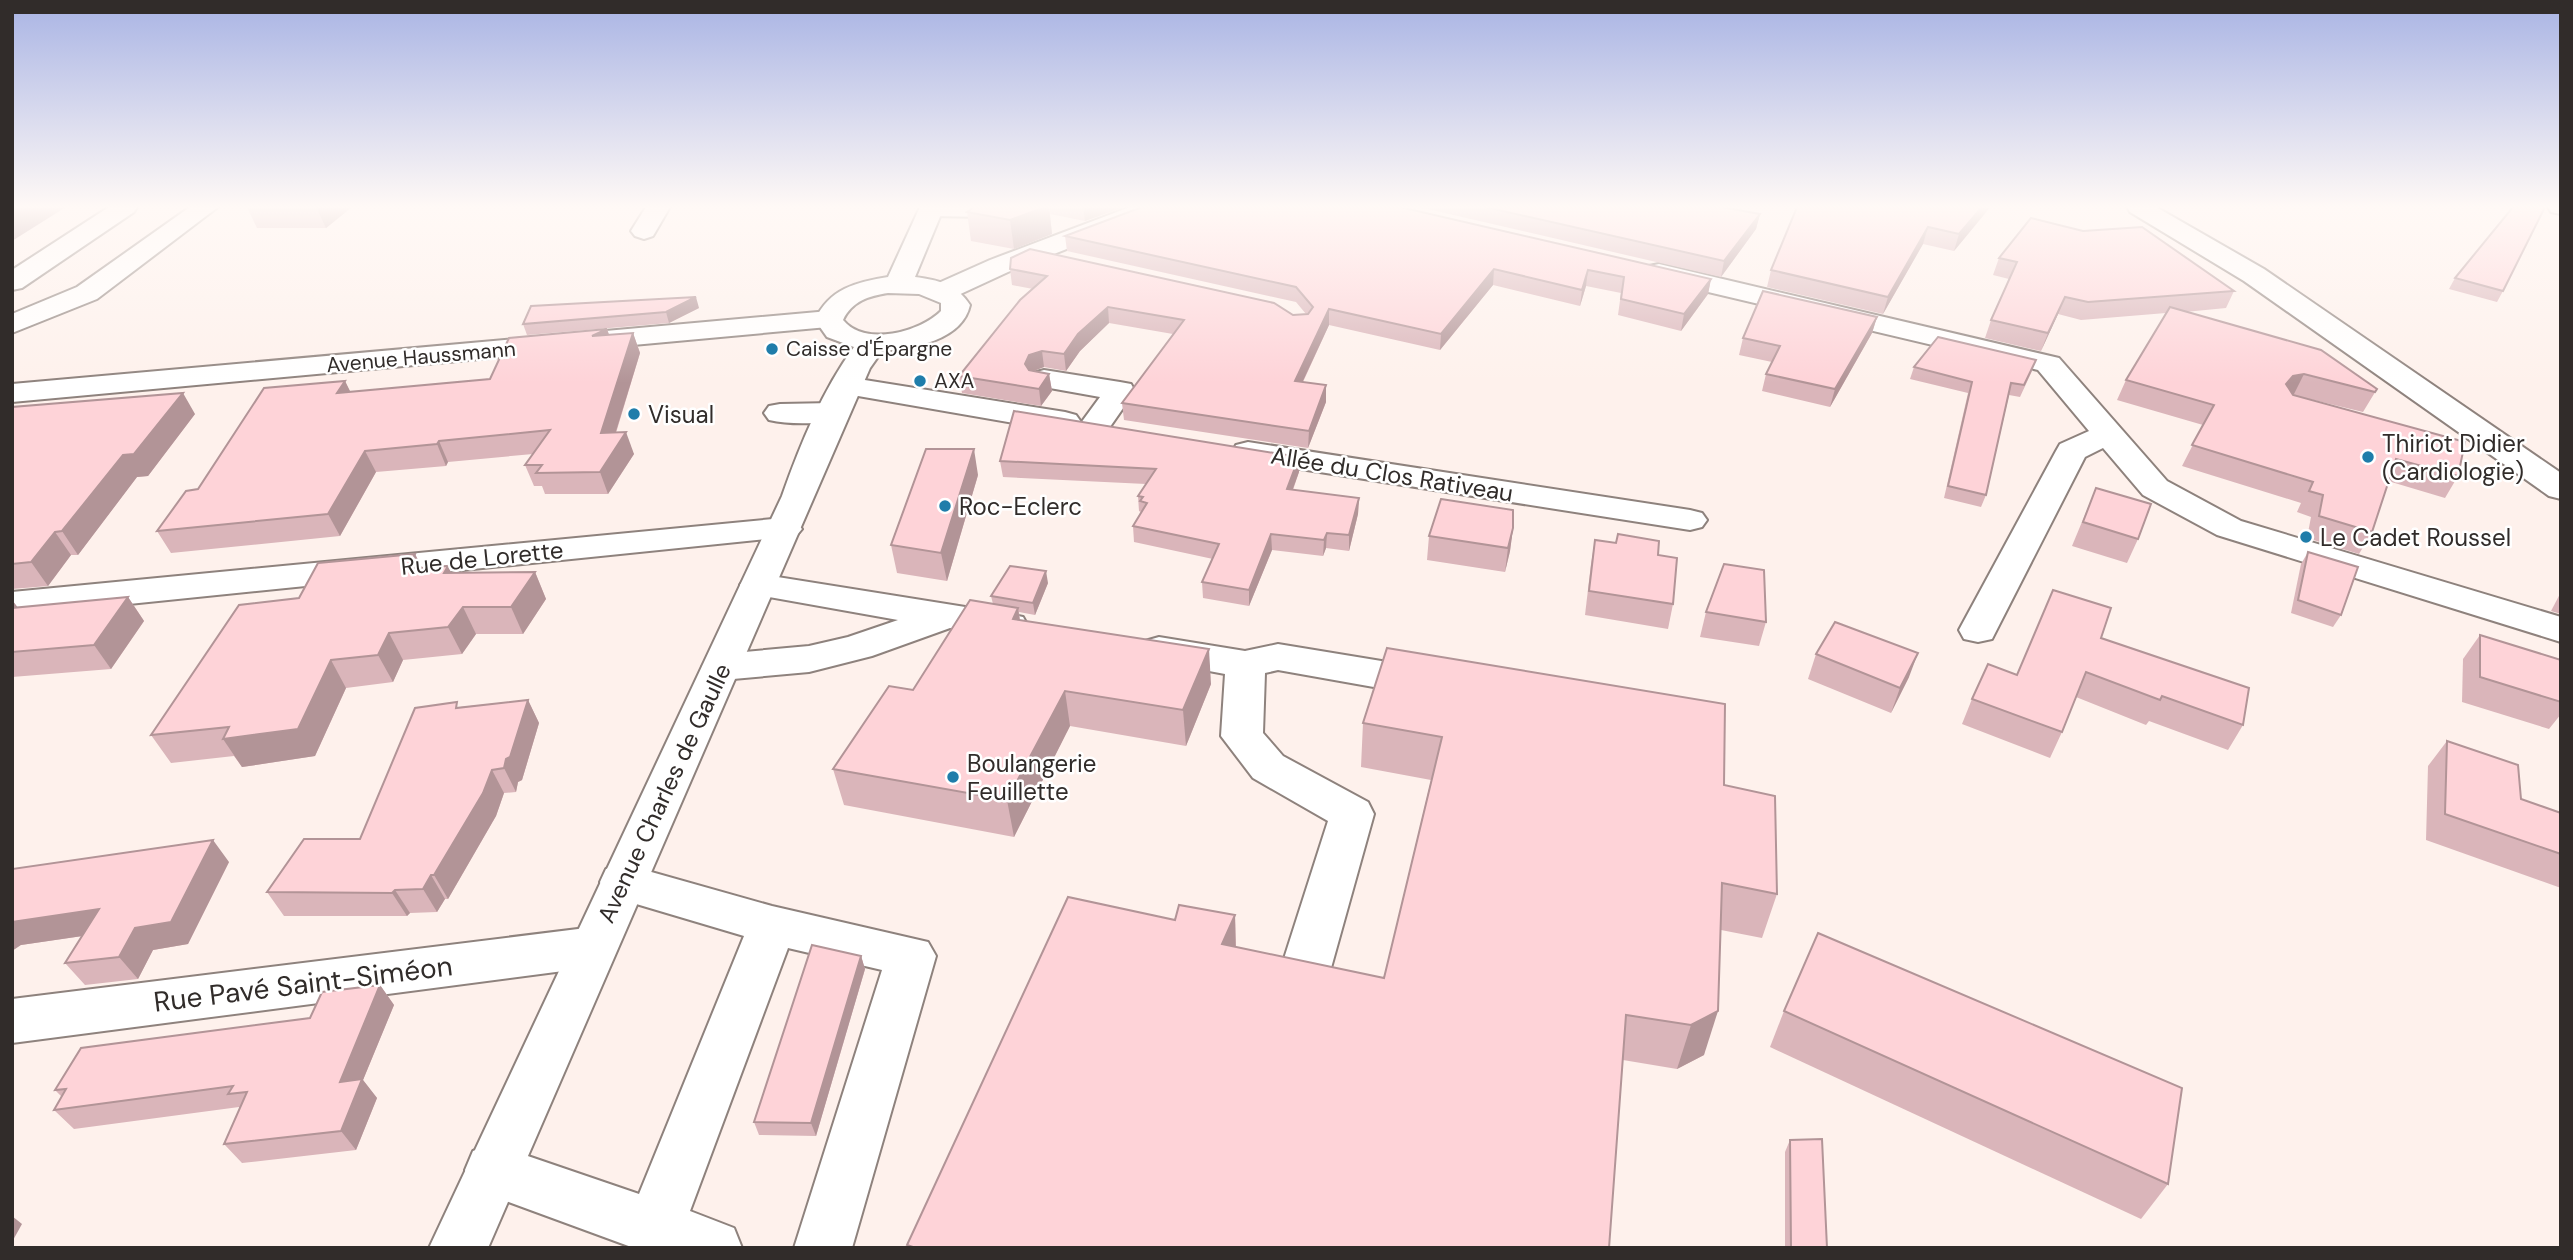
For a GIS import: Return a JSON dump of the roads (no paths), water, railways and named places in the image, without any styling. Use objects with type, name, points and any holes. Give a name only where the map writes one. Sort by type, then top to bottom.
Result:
[{"type":"street","points":[[12,282],[36,266]]},
{"type":"street","points":[[12,324],[87,293],[125,266]]},
{"type":"street","points":[[898,284],[906,266]]},
{"type":"street","points":[[944,291],[1003,266]]},
{"type":"street","points":[[1632,266],[2048,364],[2155,488],[2229,528],[2561,630]]},
{"type":"street","points":[[2238,266],[2561,489]]},
{"type":"street","points":[[898,284],[931,286],[944,291],[953,298],[956,306],[953,315],[944,324],[913,337],[874,341],[847,337],[832,326],[829,320],[832,310],[842,300],[857,292],[898,284]]},
{"type":"street","name":"Avenue Haussmann","points":[[12,393],[829,320]]},
{"type":"street","name":"Avenue Charles de Gaulle","points":[[458,1248],[760,585],[799,496],[811,457],[855,367],[874,341]]},
{"type":"street","points":[[780,413],[839,399],[1108,429],[1120,391],[1044,379]]},
{"type":"street","points":[[1978,630],[2072,451],[2108,434]]},
{"type":"street","name":"Allée du Clos Rativeau","points":[[1217,447],[1689,520]]},
{"type":"street","points":[[2453,451],[2466,454],[2561,456]]},
{"type":"street","name":"Rue de Lorette","points":[[12,604],[784,529]]},
{"type":"street","points":[[760,585],[1042,631]]},
{"type":"street","points":[[722,667],[809,659],[858,647],[947,616]]},
{"type":"street","points":[[1123,644],[1245,664],[1278,657],[1465,689]]},
{"type":"street","points":[[1245,664],[1241,736],[1268,767],[1352,814],[1306,968]]},
{"type":"street","points":[[623,882],[772,925],[911,956],[823,1248]]},
{"type":"street","points":[[493,1170],[694,1242],[772,925]]},
{"type":"street","name":"Rue Pavé Saint-Siméon","points":[[12,1021],[594,947]]},
{"type":"place","name":"Caisse d'Épargne","points":[[772,349]]},
{"type":"place","name":"AXA","points":[[920,381]]},
{"type":"place","name":"Visual","points":[[634,414]]},
{"type":"place","name":"Thiriot Didier (Cardiologie)","points":[[2368,457]]},
{"type":"place","name":"Roc-Eclerc","points":[[945,506]]},
{"type":"place","name":"Le Cadet Roussel","points":[[2306,537]]},
{"type":"place","name":"Boulangerie Feuillette","points":[[953,777]]}]
